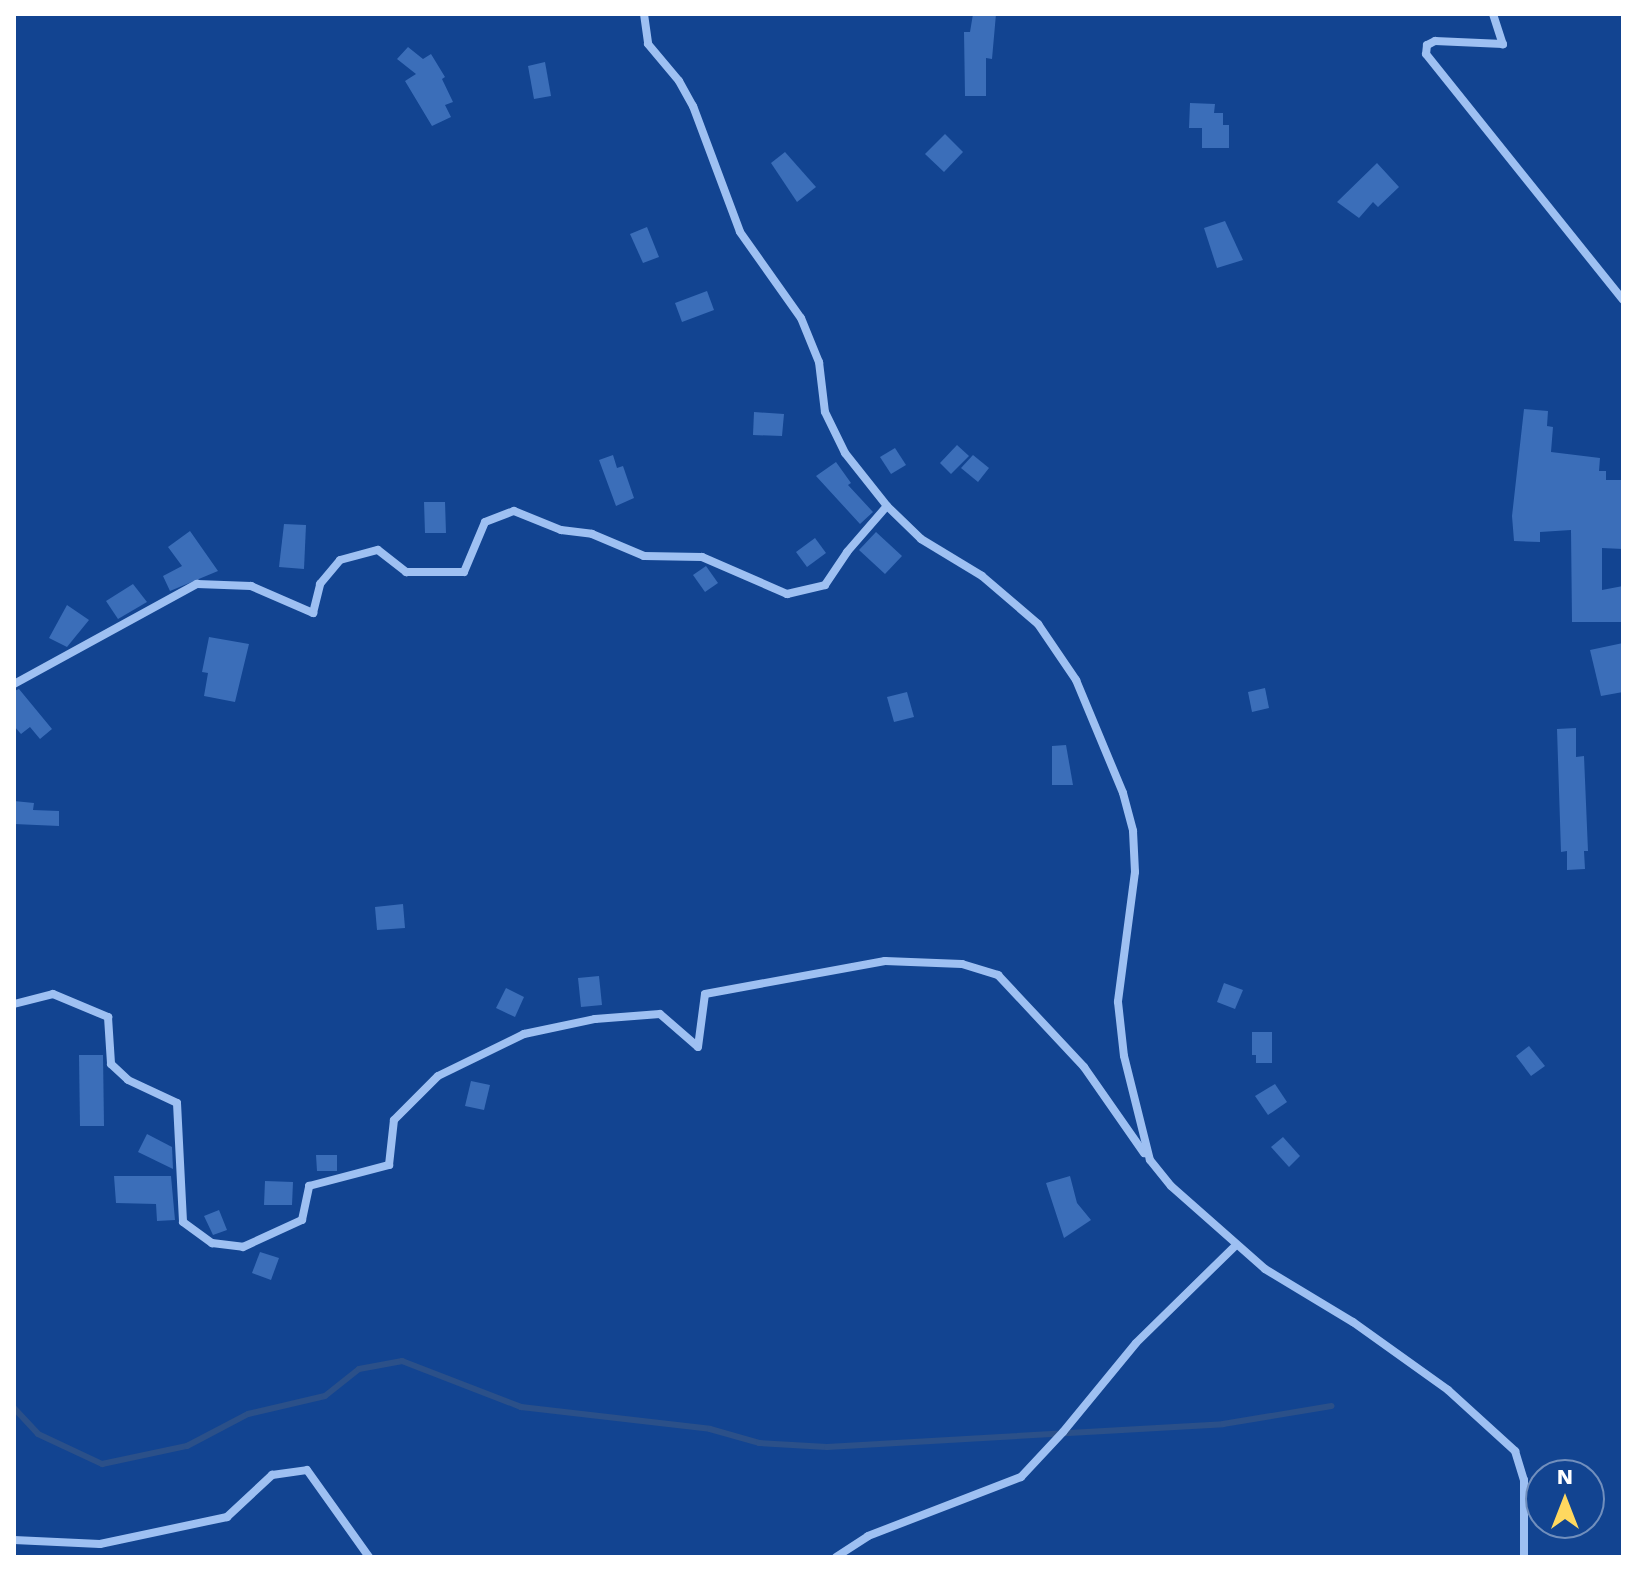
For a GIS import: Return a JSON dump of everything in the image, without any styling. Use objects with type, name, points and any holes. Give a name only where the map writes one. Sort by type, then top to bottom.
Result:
[{"type":"street","points":[[644,14],[648,44],[679,81],[693,106],[740,232],[801,318],[819,362],[825,412],[845,453],[887,506],[921,539],[982,576],[1038,624],[1076,680],[1123,793],[1133,831],[1135,872],[1118,1002],[1124,1056],[1150,1160]]},
{"type":"street","points":[[1493,14],[1503,44],[1435,41],[1427,45],[1426,54],[1623,300]]},
{"type":"street","points":[[14,684],[197,584],[251,586],[313,613],[320,584],[340,560],[378,550],[406,572],[464,572],[485,522],[514,511],[561,530],[592,534],[644,556],[702,557],[787,594],[825,585],[847,552],[887,506]]},
{"type":"street","points":[[14,1004],[53,994],[108,1017],[111,1064],[128,1080],[177,1103],[183,1222],[212,1243],[243,1247],[302,1220],[309,1186],[389,1165],[394,1120],[438,1076],[524,1034],[595,1019],[660,1014],[698,1047],[705,994],[885,961],[962,964],[998,975],[1084,1067],[1171,1186],[1265,1269],[1353,1322],[1448,1390],[1515,1451],[1524,1480],[1524,1557]]},
{"type":"street","points":[[836,1557],[868,1536],[1021,1477],[1063,1432],[1136,1343],[1236,1245]]},
{"type":"street","points":[[14,1540],[100,1544],[227,1517],[272,1475],[307,1470],[369,1557]]},
{"type":"building","points":[[973,14],[996,14],[992,59],[986,58],[986,96],[965,96],[964,32],[970,32]]},
{"type":"building","points":[[408,47],[423,59],[431,54],[445,77],[442,79],[453,102],[445,105],[451,117],[432,126],[405,81],[416,74],[397,59]]},
{"type":"building","points":[[545,62],[551,96],[534,99],[528,66]]},
{"type":"building","points":[[1190,103],[1215,104],[1214,113],[1223,113],[1223,125],[1229,125],[1229,148],[1202,148],[1202,128],[1189,128]]},
{"type":"building","points":[[945,134],[963,152],[944,172],[925,154]]},
{"type":"building","points":[[785,152],[816,187],[797,202],[771,163]]},
{"type":"building","points":[[1377,163],[1399,187],[1378,207],[1373,202],[1359,218],[1337,202]]},
{"type":"building","points":[[1225,221],[1243,260],[1217,268],[1204,228]]},
{"type":"building","points":[[647,227],[659,257],[643,263],[630,234]]},
{"type":"building","points":[[707,291],[714,310],[682,322],[675,303]]},
{"type":"building","points":[[1524,409],[1548,411],[1547,426],[1553,427],[1551,452],[1600,458],[1599,471],[1606,471],[1606,480],[1623,480],[1623,549],[1602,548],[1602,590],[1623,586],[1623,622],[1572,622],[1571,530],[1540,532],[1540,542],[1514,541],[1512,516]]},
{"type":"building","points":[[754,412],[784,414],[782,436],[753,435]]},
{"type":"building","points":[[957,445],[969,456],[951,474],[940,463]]},
{"type":"building","points":[[895,448],[906,465],[891,474],[880,457]]},
{"type":"building","points":[[613,455],[617,468],[623,466],[634,498],[616,506],[599,460]]},
{"type":"building","points":[[973,455],[989,468],[978,482],[961,468]]},
{"type":"building","points":[[836,462],[851,483],[848,485],[873,512],[860,524],[816,476]]},
{"type":"building","points":[[424,502],[445,502],[446,533],[425,533]]},
{"type":"building","points":[[284,524],[306,525],[304,569],[279,567]]},
{"type":"building","points":[[190,531],[218,571],[170,591],[163,576],[182,566],[168,547]]},
{"type":"building","points":[[876,532],[902,556],[885,574],[859,550]]},
{"type":"building","points":[[815,538],[826,553],[807,567],[796,552]]},
{"type":"building","points":[[706,566],[718,583],[705,592],[693,575]]},
{"type":"building","points":[[133,584],[147,602],[118,619],[106,601]]},
{"type":"building","points":[[67,605],[89,620],[67,647],[49,638]]},
{"type":"building","points":[[209,637],[249,644],[235,702],[204,696],[208,673],[202,672]]},
{"type":"building","points":[[1623,643],[1623,692],[1601,696],[1590,650]]},
{"type":"building","points":[[1265,688],[1269,708],[1252,712],[1248,692]]},
{"type":"building","points":[[19,689],[52,729],[40,739],[30,727],[21,734],[14,726],[14,691]]},
{"type":"building","points":[[907,692],[914,717],[894,722],[887,697]]},
{"type":"building","points":[[1576,728],[1576,757],[1584,756],[1588,851],[1584,851],[1585,869],[1567,870],[1567,851],[1561,852],[1557,729]]},
{"type":"building","points":[[1066,745],[1073,785],[1052,785],[1052,746]]},
{"type":"building","points":[[14,801],[34,803],[33,810],[59,811],[59,826],[14,824]]},
{"type":"building","points":[[403,904],[405,928],[377,930],[375,907]]},
{"type":"building","points":[[599,976],[602,1005],[581,1007],[578,978]]},
{"type":"building","points":[[1224,983],[1243,990],[1235,1009],[1217,1002]]},
{"type":"building","points":[[506,988],[524,997],[515,1017],[496,1008]]},
{"type":"building","points":[[1252,1032],[1272,1032],[1272,1063],[1256,1063],[1256,1055],[1252,1055]]},
{"type":"building","points":[[1529,1046],[1545,1066],[1531,1076],[1516,1056]]},
{"type":"building","points":[[79,1055],[103,1055],[104,1126],[80,1126]]},
{"type":"building","points":[[471,1081],[490,1085],[484,1110],[465,1106]]},
{"type":"building","points":[[1275,1084],[1287,1102],[1268,1115],[1255,1096]]},
{"type":"building","points":[[147,1134],[172,1147],[173,1169],[138,1152]]},
{"type":"building","points":[[1283,1137],[1300,1156],[1289,1167],[1271,1147]]},
{"type":"building","points":[[316,1155],[337,1155],[337,1171],[317,1171]]},
{"type":"building","points":[[114,1176],[171,1176],[175,1220],[157,1221],[156,1204],[116,1203]]},
{"type":"building","points":[[1070,1176],[1077,1203],[1091,1220],[1064,1238],[1046,1183]]},
{"type":"building","points":[[265,1181],[293,1182],[292,1205],[264,1205]]},
{"type":"building","points":[[219,1210],[227,1230],[213,1235],[204,1216]]},
{"type":"building","points":[[260,1252],[279,1258],[271,1280],[252,1273]]},
{"type":"waterway","points":[[14,1408],[38,1434],[102,1464],[187,1446],[248,1414],[325,1396],[359,1369],[402,1361],[521,1407],[710,1429],[759,1443],[827,1447],[1223,1424],[1332,1406]]}]
